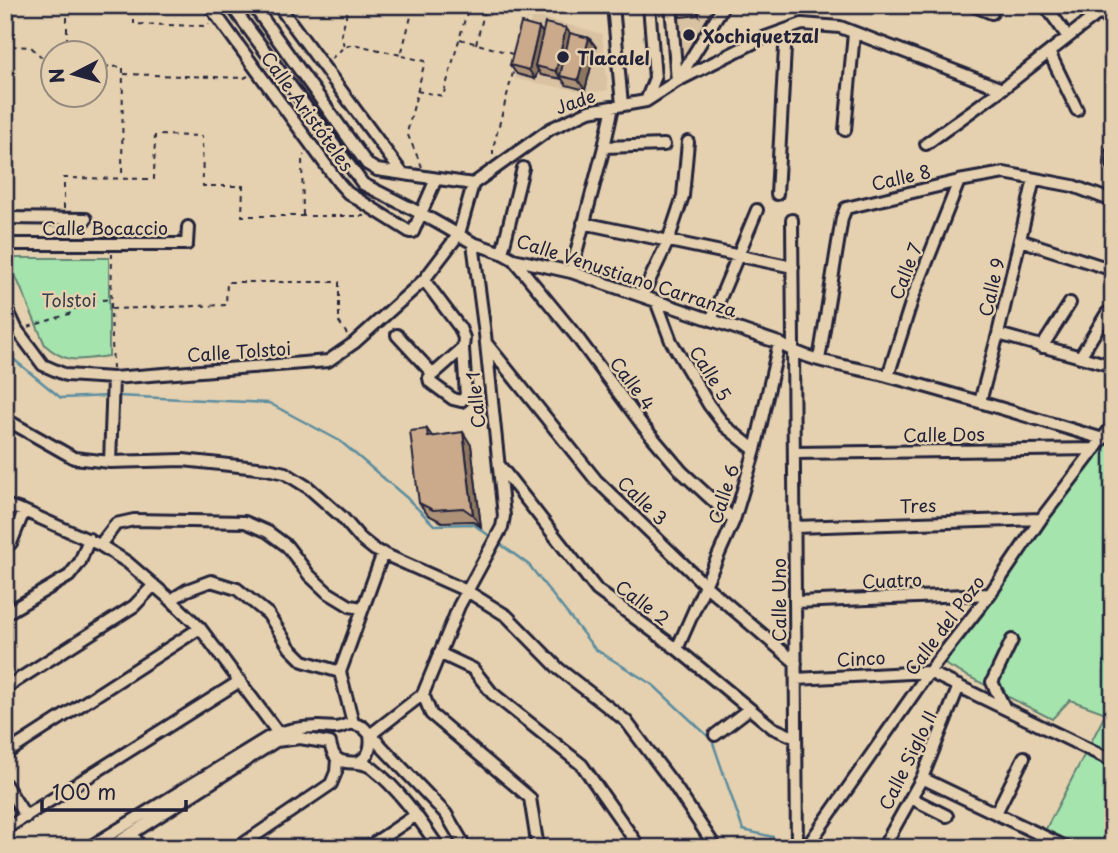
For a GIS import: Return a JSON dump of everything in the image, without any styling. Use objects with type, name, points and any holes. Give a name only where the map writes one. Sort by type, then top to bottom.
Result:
[{"type":"street","name":"Calle Aristóteles","points":[[209,5],[348,193],[410,232],[415,229],[422,214]]},
{"type":"street","name":"Calle Venustiano Carranza","points":[[231,5],[363,184],[473,243],[513,259],[571,272],[642,296],[779,343],[793,352],[888,376],[1103,439]]},
{"type":"street","points":[[253,5],[367,164],[377,170],[473,184],[459,234]]},
{"type":"street","points":[[278,5],[402,173]]},
{"type":"street","points":[[571,272],[617,106],[613,5]]},
{"type":"street","points":[[646,101],[655,78],[649,5]]},
{"type":"street","points":[[671,5],[677,81]]},
{"type":"street","points":[[677,81],[724,5]]},
{"type":"street","points":[[972,5],[992,13]]},
{"type":"street","points":[[1045,5],[1068,37]]},
{"type":"street","points":[[926,144],[1106,8],[1113,30]]},
{"type":"street","name":"Jade","points":[[473,184],[550,129],[589,111],[646,101],[677,81],[763,38],[803,24],[840,27],[1002,89]]},
{"type":"street","points":[[777,194],[786,30]]},
{"type":"street","points":[[845,130],[854,33]]},
{"type":"street","points":[[1049,52],[1077,110]]},
{"type":"street","points":[[642,296],[668,241],[683,196],[688,142]]},
{"type":"street","points":[[604,147],[664,145]]},
{"type":"street","points":[[1112,152],[1113,165]]},
{"type":"street","points":[[502,253],[523,168]]},
{"type":"street","name":"Calle 8","points":[[819,360],[842,218],[846,208],[1004,173],[1073,186],[1113,201]]},
{"type":"street","points":[[422,214],[432,178]]},
{"type":"street","name":"Calle 9","points":[[980,402],[1034,179]]},
{"type":"street","name":"Calle 7","points":[[888,376],[913,297],[959,181]]},
{"type":"street","points":[[710,320],[757,210]]},
{"type":"street","points":[[5,218],[86,219]]},
{"type":"street","name":"Calle Uno","points":[[792,220],[797,848]]},
{"type":"street","points":[[583,223],[793,267]]},
{"type":"street","name":"Calle Bocaccio","points":[[5,244],[187,244],[188,227]]},
{"type":"street","name":"Calle Tolstoi","points":[[5,304],[17,330],[43,365],[66,375],[113,378],[328,361],[354,343],[424,280],[459,234]]},
{"type":"street","points":[[1020,240],[1113,270]]},
{"type":"street","name":"Calle 1","points":[[423,694],[467,592],[502,527],[504,516],[473,243]]},
{"type":"street","name":"Calle 4","points":[[513,259],[577,337],[643,426],[682,472],[734,520]]},
{"type":"street","points":[[424,280],[460,328],[464,338],[466,396],[461,401],[453,399],[430,383],[429,378],[463,348]]},
{"type":"street","name":"Calle 5","points":[[656,302],[671,341],[709,405],[724,426],[755,450]]},
{"type":"street","points":[[1042,347],[1070,303]]},
{"type":"street","points":[[1080,357],[1107,313]]},
{"type":"street","points":[[998,334],[1113,366]]},
{"type":"street","points":[[397,335],[433,374]]},
{"type":"street","name":"Calle 3","points":[[486,343],[596,480],[706,586],[796,663]]},
{"type":"street","name":"Calle 6","points":[[677,649],[734,520],[755,450],[779,343]]},
{"type":"street","points":[[110,462],[113,378]]},
{"type":"street","points":[[5,419],[75,458],[110,462],[183,460],[267,468],[285,473],[309,488],[375,550],[467,592],[507,616],[559,669],[625,721],[674,785],[716,848]]},
{"type":"street","name":"Calle del Pozo","points":[[806,848],[929,672],[990,594],[1041,519],[1113,425]]},
{"type":"street","name":"Calle Dos","points":[[794,453],[1095,449]]},
{"type":"street","name":"Calle 2","points":[[499,463],[597,590],[677,649],[773,728],[796,738]]},
{"type":"street","points":[[5,505],[24,510],[89,539],[127,562],[200,628],[278,733]]},
{"type":"street","points":[[5,546],[11,543],[24,510]]},
{"type":"street","name":"Tres","points":[[795,527],[1041,519]]},
{"type":"street","points":[[100,545],[116,524],[134,520],[245,522],[268,532],[287,545],[309,575],[327,592],[350,606],[362,608]]},
{"type":"street","points":[[5,614],[69,576],[80,562],[89,539]]},
{"type":"street","points":[[353,723],[340,672],[383,553]]},
{"type":"street","points":[[171,600],[187,590],[211,582],[237,589],[268,614],[290,648],[303,661],[340,672]]},
{"type":"street","points":[[5,688],[134,606],[154,585]]},
{"type":"street","name":"Cuatro","points":[[795,601],[990,594]]},
{"type":"street","points":[[5,754],[200,628]]},
{"type":"street","points":[[1004,707],[992,682],[1012,640]]},
{"type":"street","points":[[439,653],[473,668],[492,693],[582,765],[640,848]]},
{"type":"street","points":[[929,672],[1111,757]]},
{"type":"street","name":"Cinco","points":[[796,678],[929,672]]},
{"type":"street","points":[[5,830],[240,681]]},
{"type":"street","name":"Calle Siglo II","points":[[883,848],[922,778],[960,686]]},
{"type":"street","points":[[370,735],[423,694],[431,714],[530,798],[538,848]]},
{"type":"street","points":[[715,734],[749,709]]},
{"type":"street","points":[[439,848],[402,795],[369,765],[346,764],[337,759],[330,743],[337,728],[353,723],[363,727],[446,814],[466,848]]},
{"type":"street","points":[[88,848],[278,733],[306,727],[337,728]]},
{"type":"street","points":[[357,763],[370,752],[370,735]]},
{"type":"street","points":[[109,848],[276,741],[300,738],[330,743]]},
{"type":"street","points":[[996,813],[1024,757]]},
{"type":"street","points":[[237,848],[331,784],[337,759]]},
{"type":"street","points":[[922,778],[1068,848]]},
{"type":"street","points":[[5,784],[26,817]]},
{"type":"street","points":[[911,798],[947,816]]},
{"type":"street","points":[[367,848],[416,816]]},
{"type":"street","points":[[132,833],[141,848]]},
{"type":"path","points":[[67,5],[68,38]]},
{"type":"path","points":[[107,5],[134,8],[134,24],[205,26],[219,18]]},
{"type":"path","points":[[344,47],[341,35],[349,5]]},
{"type":"path","points":[[401,55],[414,5]]},
{"type":"path","points":[[417,91],[443,96],[469,5]]},
{"type":"path","points":[[476,44],[486,5],[528,16],[524,29]]},
{"type":"path","points":[[512,12],[514,5]]},
{"type":"path","points":[[459,39],[517,55]]},
{"type":"path","points":[[322,66],[344,47],[353,44],[425,61],[407,133],[432,178]]},
{"type":"path","points":[[5,53],[10,46],[32,47],[38,53]]},
{"type":"path","points":[[108,66],[123,67],[122,179]]},
{"type":"path","points":[[492,170],[493,148],[514,68]]},
{"type":"path","points":[[123,74],[244,78],[257,70]]},
{"type":"path","points":[[64,219],[64,178],[154,179],[155,135],[202,136],[203,186],[243,186],[242,216],[364,216],[371,207]]},
{"type":"path","points":[[303,216],[302,157],[313,148]]},
{"type":"path","points":[[111,244],[113,378]]},
{"type":"path","points":[[111,309],[226,305],[227,282],[339,282],[339,322],[354,343]]},
{"type":"path","points":[[17,330],[69,314],[90,301],[112,299]]},
{"type":"shaded area","name":"Xochiquetzal","points":[[677,5],[717,5],[682,64]]},
{"type":"shaded area","name":"Tlacalel","points":[[532,15],[602,34],[608,90],[591,93],[515,79]]},
{"type":"green space","name":"Tolstoi","points":[[8,258],[109,258],[109,356],[75,360],[53,352],[45,345]]},
{"type":"green space","points":[[1113,435],[1113,848],[1036,848],[1106,713],[1070,700],[1052,719],[940,662],[1038,534],[1103,442],[1107,443]]},
{"type":"building","points":[[674,5],[692,5],[692,6],[674,8]]},
{"type":"building","points":[[521,23],[539,28],[529,70],[510,65]]},
{"type":"building","points":[[545,23],[566,28],[556,71],[535,66]]},
{"type":"building","points":[[570,33],[589,38],[578,80],[560,76]]},
{"type":"building","points":[[427,429],[428,437],[463,432],[473,515],[463,508],[433,510],[419,503],[410,431]]},
{"type":"waterway","points":[[5,345],[12,358],[61,398],[110,396]]},
{"type":"waterway","points":[[117,396],[269,403],[340,441],[407,498],[434,525],[473,524],[491,537]]},
{"type":"waterway","points":[[496,541],[529,565],[595,649],[653,685],[712,740],[743,830],[773,837],[778,848]]},
{"type":"place","name":"Xochiquetzal","points":[[689,35]]},
{"type":"place","name":"Tlacalel","points":[[563,57]]}]
